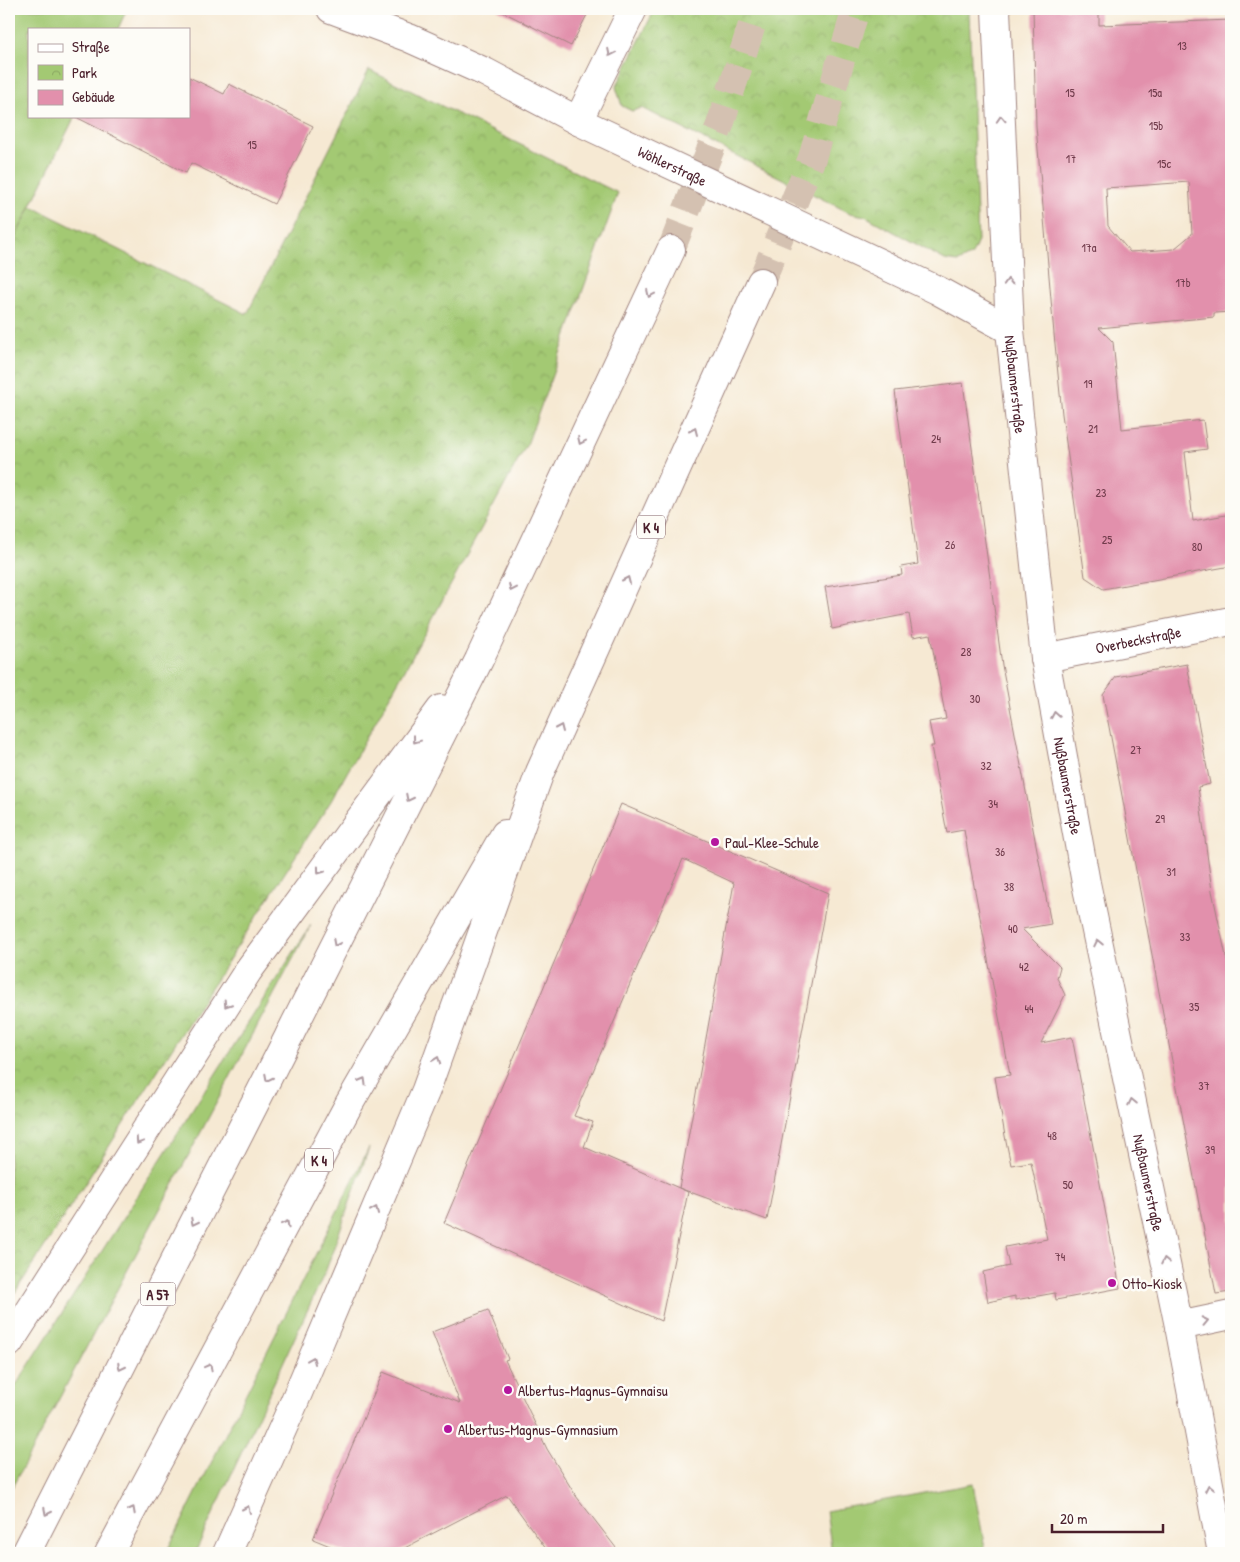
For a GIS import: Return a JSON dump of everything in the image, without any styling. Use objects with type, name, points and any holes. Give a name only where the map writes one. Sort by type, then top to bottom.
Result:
[{"type":"main road","name":"Wöhlerstraße","points":[[331,9],[408,38],[477,68],[578,121],[937,290],[1010,330]]},
{"type":"main road","points":[[578,121],[633,9]]},
{"type":"main road","name":"Nußbaumerstraße","points":[[996,9],[1010,330],[1045,658],[1086,883],[1179,1326],[1222,1553]]},
{"type":"main road","points":[[9,1343],[248,971],[368,805],[478,660],[671,250]]},
{"type":"main road","name":"K 4","points":[[109,1553],[349,1104],[540,772],[761,282]]},
{"type":"main road","name":"Overbeckstraße","points":[[1045,658],[1231,620]]},
{"type":"main road","name":"A 57","points":[[26,1553],[478,660]]},
{"type":"main road","points":[[227,1553],[290,1412],[426,1090],[540,772]]},
{"type":"main road","points":[[1179,1326],[1231,1315]]},
{"type":"green space","points":[[9,9],[127,9],[118,28],[28,28],[28,118],[74,118],[9,250]]},
{"type":"green space","points":[[655,9],[969,9],[978,241],[972,255],[958,262],[945,260],[865,216],[850,213],[642,108],[632,111],[622,106],[616,87]]},
{"type":"green space","points":[[369,70],[618,193],[528,442],[408,664],[331,801],[9,1302],[9,250],[31,206],[247,314]]},
{"type":"green space","points":[[311,925],[9,1493],[9,1396]]},
{"type":"green space","points":[[369,1148],[326,1270],[195,1553],[166,1553]]},
{"type":"green space","points":[[973,1484],[986,1553],[832,1553],[826,1511]]},
{"type":"building","points":[[497,9],[590,9],[571,46]]},
{"type":"building","points":[[1033,9],[1099,9],[1099,25],[1231,20],[1231,312],[1214,313],[1214,317],[1099,328],[1113,342],[1122,429],[1203,420],[1207,449],[1185,452],[1193,521],[1231,514],[1231,566],[1103,589],[1085,577],[1062,414],[1036,126]],"holes":[[[1189,182],[1192,234],[1174,249],[1130,252],[1108,226],[1106,188]]]},
{"type":"building","points":[[190,77],[224,94],[229,84],[313,126],[274,204],[191,163],[186,173],[78,118],[190,118]]},
{"type":"building","points":[[963,383],[1002,665],[1051,924],[1022,929],[1060,967],[1057,978],[1065,995],[1041,1043],[1072,1037],[1120,1288],[1056,1300],[1055,1293],[1015,1300],[1015,1296],[988,1302],[983,1272],[1009,1266],[1005,1247],[1047,1239],[1031,1162],[1011,1165],[1005,1136],[995,1077],[1010,1075],[964,830],[947,833],[931,746],[934,746],[929,722],[946,719],[930,634],[913,637],[909,614],[832,629],[825,587],[902,575],[901,567],[918,564],[895,391]]},
{"type":"building","points":[[1187,664],[1210,784],[1198,787],[1212,891],[1227,961],[1231,960],[1231,1292],[1216,1294],[1103,695],[1116,677]]},
{"type":"building","points":[[621,804],[828,893],[767,1220],[679,1188],[688,1192],[661,1321],[444,1223]],"holes":[[[683,859],[734,883],[679,1188],[584,1147],[593,1122],[574,1116]]]},
{"type":"building","name":"Albertus-Magnus-Gymnasium","points":[[488,1310],[508,1359],[505,1360],[547,1449],[576,1496],[620,1553],[549,1553],[507,1495],[395,1553],[347,1553],[313,1539],[383,1372],[460,1403],[432,1332]]},
{"type":"tunnel","points":[[671,250],[720,125],[757,9]]},
{"type":"tunnel","points":[[761,282],[812,158],[856,9]]},
{"type":"place","name":"Paul-Klee-Schule","points":[[715,842]]},
{"type":"place","name":"Otto-Kiosk","points":[[1112,1283]]},
{"type":"place","name":"Albertus-Magnus-Gymnaisu","points":[[508,1390]]},
{"type":"place","name":"Albertus-Magnus-Gymnasium","points":[[448,1429]]}]
